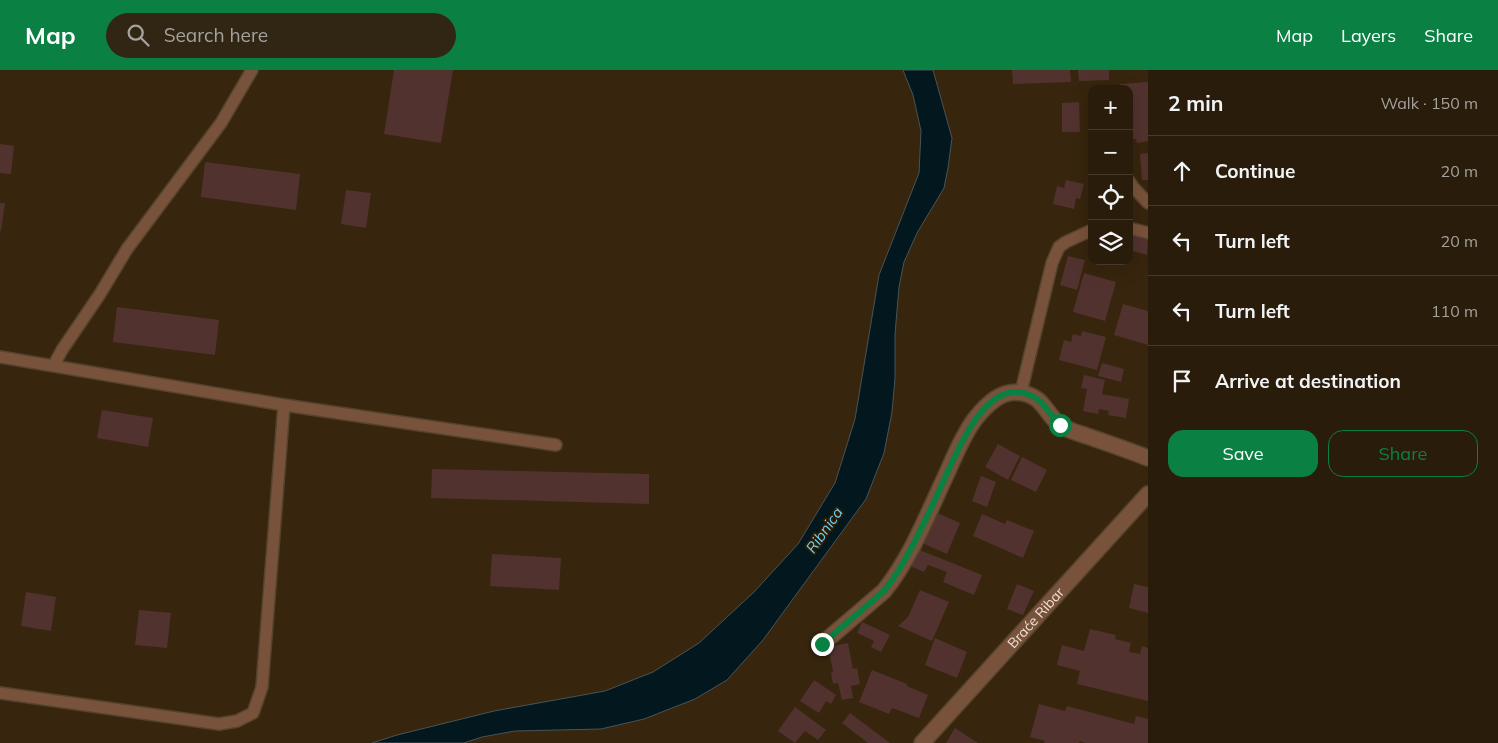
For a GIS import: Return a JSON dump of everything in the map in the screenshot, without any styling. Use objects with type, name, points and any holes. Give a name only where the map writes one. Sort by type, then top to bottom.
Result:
[{"type":"street","points":[[822,644],[891,583],[903,565],[959,447],[974,421],[987,406],[1000,396],[1011,392],[1021,392],[1030,395],[1039,400],[1060,425],[1148,458]]},
{"type":"street","name":"Braće Ribar","points":[[922,743],[1148,494]]},
{"type":"lane","points":[[55,366],[62,350],[100,294],[127,249],[222,123],[252,70]]},
{"type":"lane","points":[[1133,186],[1148,203]]},
{"type":"lane","points":[[1133,229],[1148,233]]},
{"type":"lane","points":[[1021,392],[1052,263],[1059,247],[1088,232]]},
{"type":"lane","points":[[0,357],[284,405],[556,445]]},
{"type":"lane","points":[[0,693],[220,724],[237,721],[253,713],[262,687],[284,405]]},
{"type":"water","name":"Ribnica","points":[[903,70],[933,70],[952,138],[944,188],[917,233],[904,262],[899,287],[895,334],[895,378],[892,412],[884,453],[866,499],[763,640],[727,680],[695,699],[644,719],[601,729],[515,731],[482,737],[464,743],[372,743],[494,711],[605,691],[653,672],[699,643],[754,592],[798,544],[835,483],[855,419],[879,275],[919,173],[921,131],[913,95]]},
{"type":"building","points":[[394,70],[453,70],[441,143],[384,134]]},
{"type":"building","points":[[1012,70],[1070,70],[1071,82],[1013,84]]},
{"type":"building","points":[[1078,70],[1109,70],[1109,80],[1079,81]]},
{"type":"building","points":[[1148,82],[1148,141],[1137,143],[1136,139],[1133,139],[1133,85],[1120,84]]},
{"type":"building","points":[[1079,102],[1080,132],[1062,132],[1062,103]]},
{"type":"building","points":[[0,144],[14,146],[11,174],[0,173]]},
{"type":"building","points":[[1148,153],[1148,180],[1142,180],[1140,154]]},
{"type":"building","points":[[205,162],[300,174],[296,210],[201,197]]},
{"type":"building","points":[[1066,180],[1084,184],[1080,199],[1076,198],[1074,209],[1053,204],[1057,186],[1064,188]]},
{"type":"building","points":[[346,190],[371,193],[366,228],[341,224]]},
{"type":"building","points":[[0,203],[5,203],[1,231],[0,231]]},
{"type":"building","points":[[1133,234],[1148,239],[1147,255],[1133,251]]},
{"type":"building","points":[[1068,256],[1085,260],[1077,290],[1060,285]]},
{"type":"building","points":[[1084,273],[1116,282],[1105,321],[1073,312]]},
{"type":"building","points":[[1123,304],[1148,311],[1148,345],[1114,335]]},
{"type":"building","points":[[117,307],[219,320],[215,355],[113,342]]},
{"type":"building","points":[[1082,331],[1106,337],[1097,370],[1059,360],[1064,340],[1071,342],[1073,334],[1081,336]]},
{"type":"building","points":[[1102,363],[1124,369],[1121,382],[1098,376]]},
{"type":"building","points":[[1084,375],[1105,380],[1102,394],[1129,399],[1126,418],[1108,415],[1109,411],[1099,409],[1098,414],[1083,411],[1087,389],[1081,388]]},
{"type":"building","points":[[102,410],[153,418],[148,447],[97,438]]},
{"type":"building","points":[[998,444],[1020,456],[1008,480],[985,467]]},
{"type":"building","points":[[1022,457],[1047,470],[1036,492],[1011,480]]},
{"type":"building","points":[[432,469],[649,474],[649,504],[431,498]]},
{"type":"building","points":[[981,476],[996,482],[987,507],[972,501]]},
{"type":"building","points":[[935,512],[960,523],[947,554],[922,543]]},
{"type":"building","points":[[982,514],[1005,524],[1007,520],[1034,531],[1023,558],[973,536]]},
{"type":"building","points":[[917,549],[982,575],[974,595],[943,582],[947,572],[928,565],[924,572],[910,566]]},
{"type":"building","points":[[492,554],[561,558],[559,590],[490,586]]},
{"type":"building","points":[[1017,584],[1034,591],[1023,615],[1007,609]]},
{"type":"building","points":[[1134,584],[1148,587],[1148,613],[1129,608]]},
{"type":"building","points":[[920,590],[949,602],[932,641],[898,626],[908,617]]},
{"type":"building","points":[[26,592],[56,597],[51,631],[21,626]]},
{"type":"building","points":[[139,610],[171,613],[167,648],[135,645]]},
{"type":"building","points":[[862,622],[890,635],[881,652],[871,647],[874,641],[857,633]]},
{"type":"building","points":[[1090,629],[1116,635],[1115,639],[1131,643],[1129,652],[1140,654],[1142,646],[1148,648],[1148,701],[1077,684],[1080,671],[1057,665],[1062,645],[1084,651]]},
{"type":"building","points":[[935,638],[967,652],[957,678],[925,665]]},
{"type":"building","points":[[848,643],[853,669],[857,668],[860,684],[851,686],[853,698],[842,700],[838,683],[833,684],[829,651],[833,650],[833,646]]},
{"type":"building","points":[[872,670],[928,695],[919,718],[892,708],[889,714],[859,702]]},
{"type":"building","points":[[814,680],[836,695],[831,704],[826,701],[819,713],[800,701]]},
{"type":"building","points":[[1039,704],[1065,711],[1067,706],[1134,724],[1136,716],[1148,719],[1148,743],[1086,743],[1080,741],[1079,743],[1044,743],[1045,741],[1030,737]]},
{"type":"building","points":[[795,707],[826,730],[818,740],[805,731],[795,743],[778,731]]},
{"type":"building","points":[[850,713],[890,743],[868,743],[842,723]]},
{"type":"building","points":[[955,728],[978,743],[946,743]]},
{"type":"route","points":[[822,644],[891,583],[903,565],[916,539],[959,447],[974,421],[983,410],[1000,396],[1011,392],[1021,392],[1039,400],[1060,425]]}]
